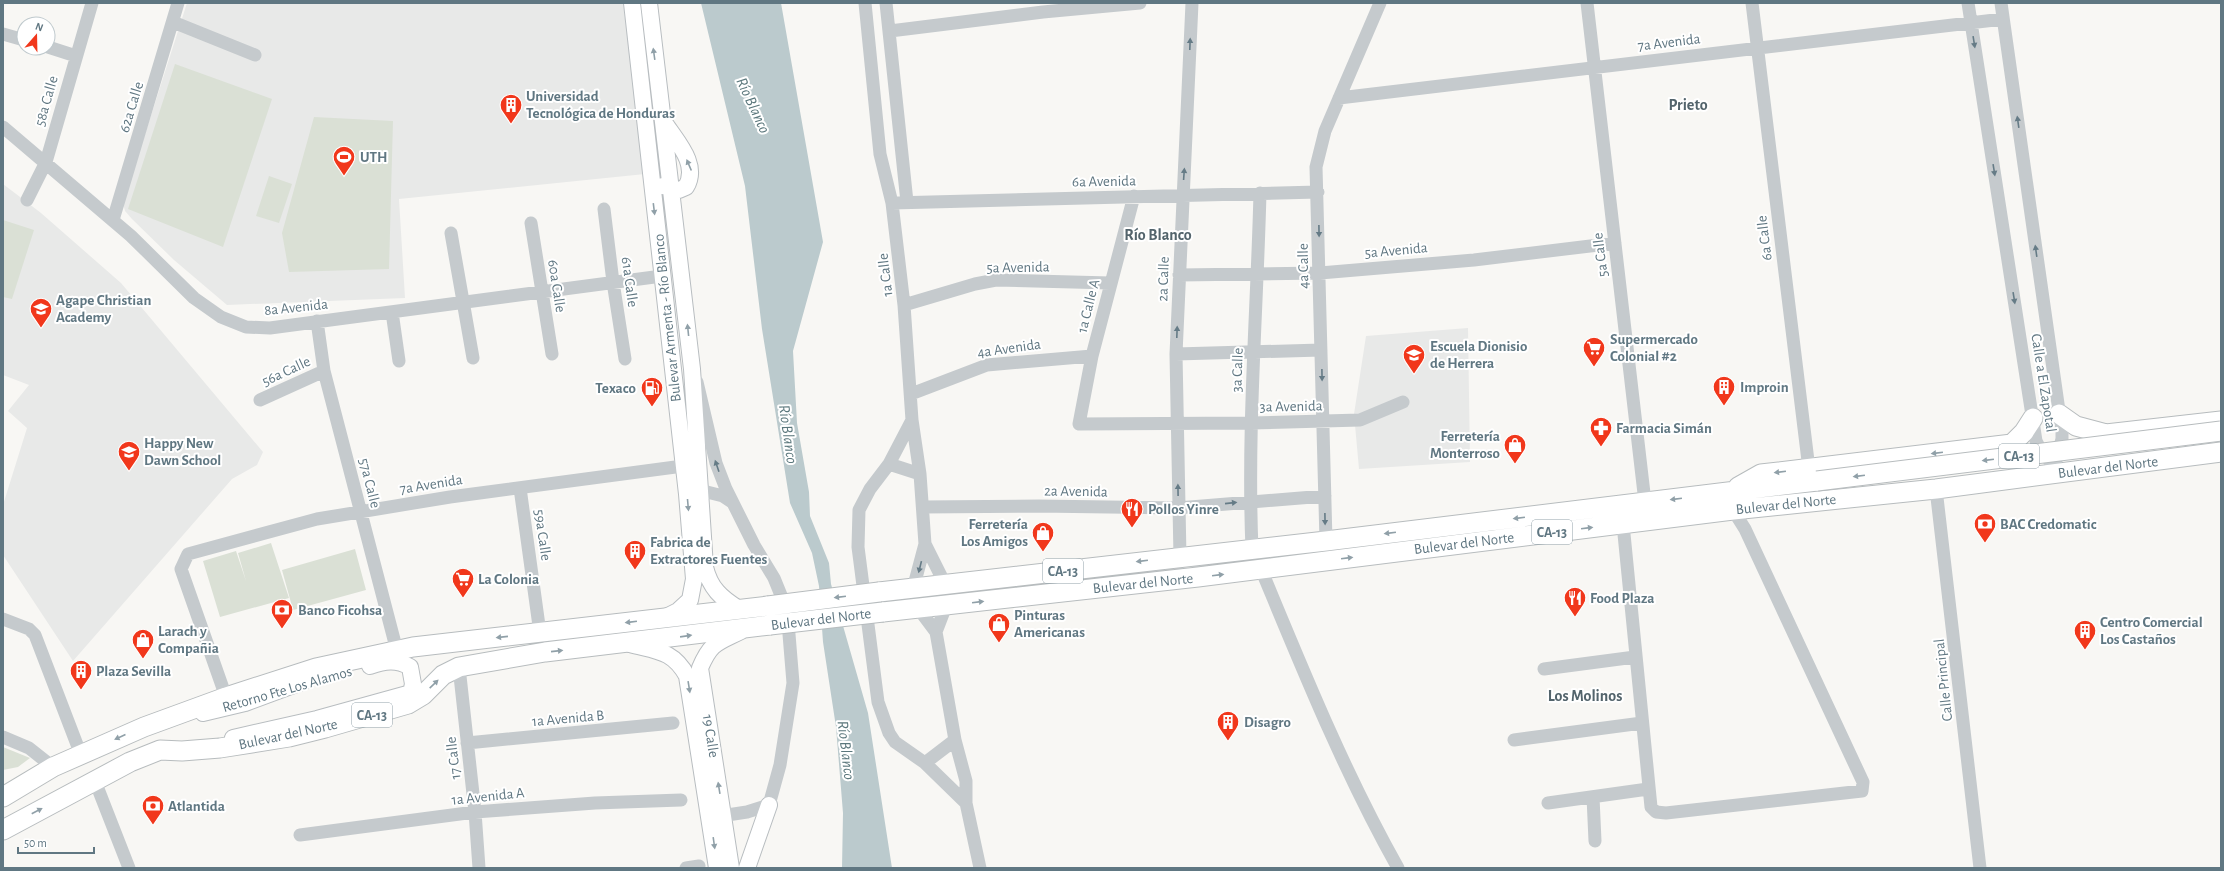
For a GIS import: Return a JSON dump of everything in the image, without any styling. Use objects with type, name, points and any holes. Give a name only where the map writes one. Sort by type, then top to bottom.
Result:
[{"type":"highway","points":[[2059,414],[2076,426],[2089,431],[2106,434],[2221,421]]},
{"type":"highway","points":[[2012,444],[2024,432],[2033,418]]},
{"type":"highway","points":[[2085,463],[2073,454],[2072,444],[2080,435],[2089,431]]},
{"type":"highway","name":"Bulevar del Norte","points":[[3,830],[95,781],[160,750],[182,751],[220,748],[289,737],[325,728],[408,704],[423,695],[443,676],[458,667],[545,652],[630,644],[770,625],[1261,569],[1622,524],[1731,501],[1813,475],[2221,431]]},
{"type":"highway","points":[[1813,475],[2012,444],[2026,446],[2030,449],[2032,459],[2026,469]]},
{"type":"highway","points":[[1796,503],[1806,498],[2026,469],[2221,448]]},
{"type":"highway","name":"Bulevar del Norte","points":[[3,797],[53,767],[144,727],[226,697],[316,668],[397,651],[945,584],[1326,541],[1645,502],[1731,501],[1796,503],[1936,489],[2221,452]]},
{"type":"main road","name":"Bulevar Armenta - Río Blanco","points":[[632,3],[675,390],[694,587],[690,600],[684,607],[663,618]]},
{"type":"main road","name":"Bulevar Armenta - Río Blanco","points":[[648,3],[672,189],[692,369],[699,459],[699,490],[703,549],[711,585],[722,599],[739,609]]},
{"type":"main road","points":[[639,58],[647,74],[657,175],[662,185],[679,190],[686,187],[691,180],[692,171],[688,161],[663,120]]},
{"type":"main road","points":[[675,390],[686,405],[695,486],[699,490]]},
{"type":"main road","points":[[694,587],[711,585]]},
{"type":"main road","name":"19 Calle","points":[[718,868],[717,817],[700,668],[707,651],[715,643],[748,628]]},
{"type":"main road","name":"19 Calle","points":[[630,644],[671,655],[680,663],[687,676],[717,817],[731,868]]},
{"type":"main road","name":"Retorno Fte Los Alamos","points":[[144,727],[175,721],[245,703],[309,680],[383,662],[400,661],[410,667],[413,673],[411,693],[237,737],[160,750]]},
{"type":"main road","points":[[747,868],[769,805]]},
{"type":"street","name":"58a Calle","points":[[27,200],[46,162],[92,3]]},
{"type":"street","name":"62a Calle","points":[[113,220],[178,3]]},
{"type":"street","name":"1a Calle","points":[[865,3],[880,154],[892,203],[904,305],[912,420],[923,507],[925,544],[913,589]]},
{"type":"street","points":[[886,3],[907,202]]},
{"type":"street","points":[[890,31],[1043,12],[1140,3]]},
{"type":"street","name":"2a Calle","points":[[1180,557],[1176,354],[1182,195],[1192,3]]},
{"type":"street","name":"4a Calle","points":[[1326,541],[1318,192],[1316,167],[1319,148],[1380,3]]},
{"type":"street","name":"5a Calle","points":[[1587,3],[1645,502]]},
{"type":"street","name":"6a Calle","points":[[1752,3],[1813,475]]},
{"type":"street","name":"Calle a El Zapotal","points":[[1968,3],[2036,441],[2054,466]]},
{"type":"street","name":"Calle a El Zapotal","points":[[2001,3],[2062,439],[2054,466]]},
{"type":"street","name":"7a Avenida","points":[[1339,98],[2004,19]]},
{"type":"street","points":[[173,22],[255,55]]},
{"type":"street","points":[[3,34],[16,38]]},
{"type":"street","points":[[56,50],[76,56]]},
{"type":"street","name":"8a Avenida","points":[[3,127],[113,220],[194,298],[221,317],[246,327],[270,328],[662,276]]},
{"type":"street","name":"6a Avenida","points":[[892,203],[1318,192]]},
{"type":"street","name":"3a Calle","points":[[1252,549],[1250,501],[1260,193]]},
{"type":"street","name":"1a Calle A","points":[[1080,425],[1079,423],[1092,356],[1134,196]]},
{"type":"street","name":"61a Calle","points":[[604,209],[612,282],[625,359]]},
{"type":"street","name":"60a Calle","points":[[531,223],[552,354]]},
{"type":"street","points":[[451,233],[473,358]]},
{"type":"street","name":"5a Avenida","points":[[1179,275],[1320,273],[1474,260],[1615,243]]},
{"type":"street","name":"5a Avenida","points":[[904,305],[975,284],[996,280],[1110,283]]},
{"type":"street","points":[[392,312],[399,361]]},
{"type":"street","name":"57a Calle","points":[[317,321],[324,371],[397,651]]},
{"type":"street","points":[[1176,354],[1321,350]]},
{"type":"street","name":"4a Avenida","points":[[911,394],[987,364],[1092,356]]},
{"type":"street","points":[[692,369],[702,395],[716,463],[732,502],[754,545],[774,578],[788,610],[793,683],[780,765],[769,805],[747,812],[717,817]]},
{"type":"street","name":"56a Calle","points":[[260,400],[324,371]]},
{"type":"street","name":"3a Avenida","points":[[1080,425],[1323,422],[1360,420],[1403,402]]},
{"type":"street","points":[[912,420],[889,464],[870,489],[860,510],[859,554],[878,702],[889,733],[895,742],[925,763],[966,803]]},
{"type":"street","points":[[889,464],[920,474]]},
{"type":"street","name":"7a Avenida","points":[[226,697],[181,568],[188,554],[317,519],[450,497],[683,466]]},
{"type":"street","name":"59a Calle","points":[[520,488],[540,633]]},
{"type":"street","name":"Calle Principal","points":[[1936,489],[1980,868]]},
{"type":"street","points":[[699,490],[724,496],[732,502]]},
{"type":"street","name":"2a Avenida","points":[[923,507],[1039,506],[1178,508],[1325,496]]},
{"type":"street","points":[[1622,524],[1651,807],[1656,812],[1666,813],[1862,791],[1863,789],[1860,775],[1746,529],[1731,501]]},
{"type":"street","name":"1a Calle","points":[[925,544],[945,584]]},
{"type":"street","points":[[1261,569],[1310,688],[1366,810],[1398,868]]},
{"type":"street","points":[[936,632],[946,606]]},
{"type":"street","points":[[918,608],[936,632],[955,740],[966,781],[966,803],[980,868]]},
{"type":"street","points":[[3,619],[29,629],[35,635],[81,754]]},
{"type":"street","points":[[1544,669],[1635,657]]},
{"type":"street","name":"17 Calle","points":[[458,667],[480,868]]},
{"type":"street","name":"1a Avenida B","points":[[467,742],[673,723]]},
{"type":"street","points":[[1514,740],[1642,723]]},
{"type":"street","points":[[3,737],[29,748],[53,767]]},
{"type":"street","points":[[925,763],[955,740]]},
{"type":"street","points":[[95,781],[129,868]]},
{"type":"street","points":[[1548,803],[1648,789]]},
{"type":"street","points":[[1593,797],[1596,841]]},
{"type":"street","name":"1a Avenida A","points":[[300,835],[475,812],[595,803],[681,800]]},
{"type":"street","points":[[686,868],[700,866]]},
{"type":"shaded area","points":[[187,3],[623,3],[645,174],[399,199],[405,298],[227,305],[174,260],[132,219],[125,211],[123,203]]},
{"type":"shaded area","points":[[175,64],[272,99],[223,247],[128,209]]},
{"type":"shaded area","name":"UTH","points":[[314,117],[393,121],[389,269],[289,272],[282,233]]},
{"type":"shaded area","points":[[269,176],[292,184],[279,223],[256,216]]},
{"type":"shaded area","name":"Happy New Dawn School","points":[[3,184],[41,213],[121,283],[263,452],[257,465],[232,479],[73,661],[3,555],[3,505],[27,428],[8,411],[29,385],[3,375]]},
{"type":"shaded area","points":[[3,220],[34,230],[12,299],[3,297]]},
{"type":"shaded area","name":"Escuela Dionisio de Herrera","points":[[1468,328],[1470,462],[1359,469],[1354,414],[1366,336]]},
{"type":"shaded area","points":[[271,543],[289,598],[220,617],[203,561],[236,551],[246,581],[238,553]]},
{"type":"shaded area","points":[[355,549],[366,590],[293,610],[282,570]]},
{"type":"shaded area","points":[[3,747],[30,758],[18,767],[3,770]]},
{"type":"water","points":[[701,3],[781,3],[823,242],[793,351],[797,423],[809,492],[810,516],[829,563],[831,584],[868,713],[892,868],[842,868],[843,813],[836,727],[823,642],[819,586],[812,553],[790,503],[762,329],[745,186]]},
{"type":"place","name":"Universidad Tecnológica de Honduras","points":[[511,124]]},
{"type":"place","name":"UTH","points":[[344,176]]},
{"type":"place","name":"Agape Christian Academy","points":[[41,328]]},
{"type":"place","name":"Supermercado Colonial #2","points":[[1594,368]]},
{"type":"place","name":"Escuela Dionisio de Herrera","points":[[1414,374]]},
{"type":"place","name":"Improin","points":[[1724,406]]},
{"type":"place","name":"Texaco","points":[[652,408]]},
{"type":"place","name":"Farmacia Simán","points":[[1601,448]]},
{"type":"place","name":"Ferretería Monterroso","points":[[1515,464]]},
{"type":"place","name":"Happy New Dawn School","points":[[129,472]]},
{"type":"place","name":"Pollos Yinre","points":[[1132,528]]},
{"type":"place","name":"BAC Credomatic","points":[[1985,544]]},
{"type":"place","name":"Ferretería Los Amigos","points":[[1043,552]]},
{"type":"place","name":"Fabrica de Extractores Fuentes","points":[[635,570]]},
{"type":"place","name":"La Colonia","points":[[463,598]]},
{"type":"place","name":"Food Plaza","points":[[1575,618]]},
{"type":"place","name":"Banco Ficohsa","points":[[282,630]]},
{"type":"place","name":"Pinturas Americanas","points":[[999,644]]},
{"type":"place","name":"Centro Comercial Los Castaños","points":[[2085,650]]},
{"type":"place","name":"Larach y Compañia","points":[[143,660]]},
{"type":"place","name":"Plaza Sevilla","points":[[81,690]]},
{"type":"place","name":"Disagro","points":[[1228,742]]},
{"type":"place","name":"Atlantida","points":[[153,826]]},
{"type":"district","name":"Prieto","points":[[1688,104]]},
{"type":"district","name":"Río Blanco","points":[[1158,234]]},
{"type":"district","name":"Los Molinos","points":[[1585,695]]}]
